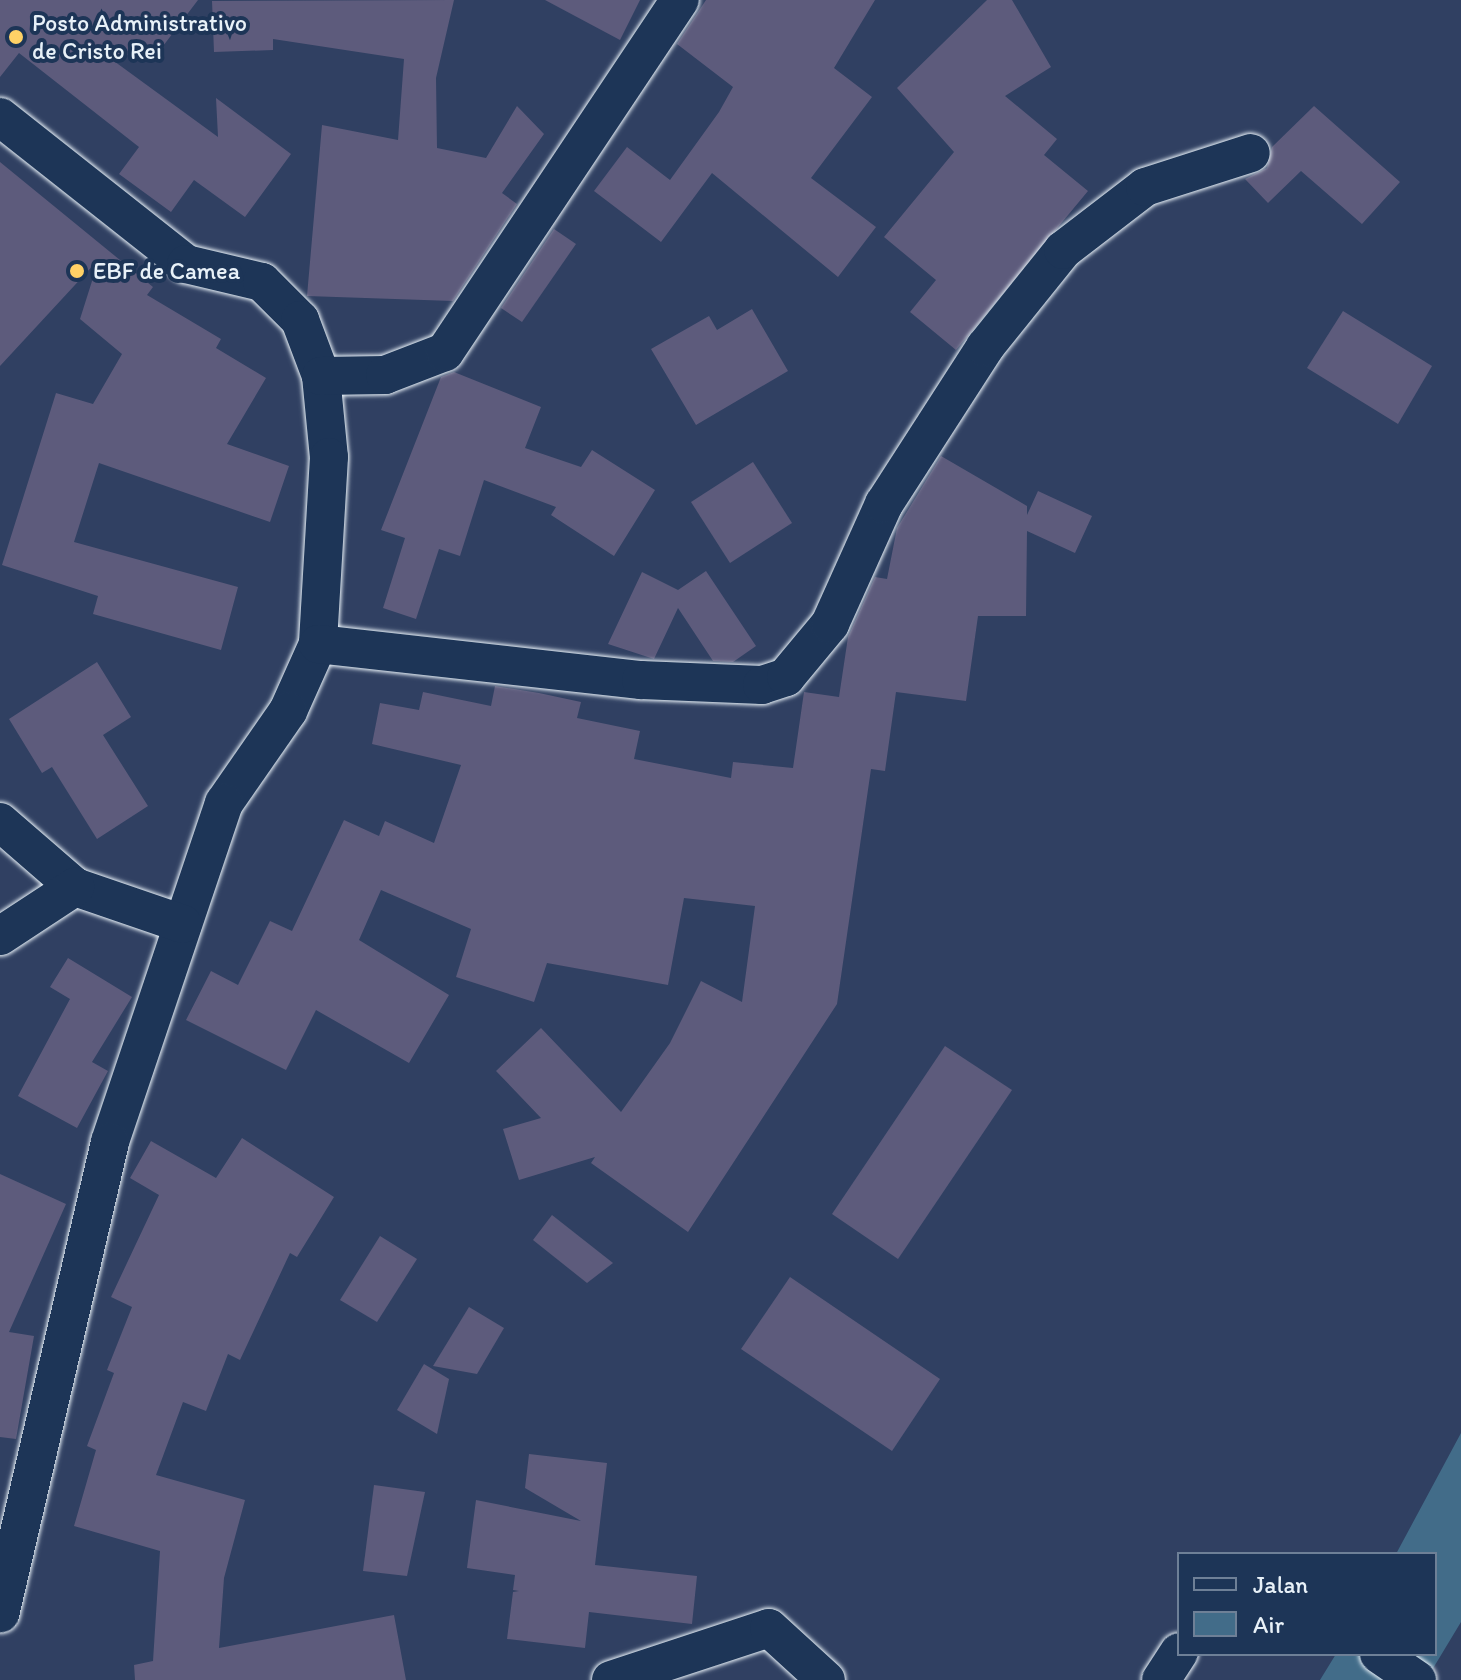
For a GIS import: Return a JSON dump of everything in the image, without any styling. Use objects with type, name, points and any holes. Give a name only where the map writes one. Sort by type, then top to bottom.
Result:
[{"type":"street","points":[[321,376],[385,375],[445,352],[680,0]]},
{"type":"street","points":[[0,117],[186,264],[262,282],[300,320],[321,376],[329,457],[318,644],[288,711],[224,803],[110,1142],[0,1613]]},
{"type":"street","points":[[318,644],[641,680],[762,685],[786,677],[830,624],[884,504],[985,347],[1063,250],[1145,187],[1251,153]]},
{"type":"street","points":[[0,822],[75,887],[183,924]]},
{"type":"street","points":[[0,936],[75,887]]},
{"type":"street","points":[[611,1680],[769,1628],[826,1680]]},
{"type":"street","points":[[1161,1680],[1177,1655]]},
{"type":"street","points":[[1382,1656],[1417,1680]]},
{"type":"water","points":[[1461,1433],[1461,1622],[1426,1680],[1320,1680],[1335,1656],[1437,1656],[1437,1552],[1397,1552]]},
{"type":"building","points":[[0,0],[198,0],[157,54],[107,56],[218,137],[216,98],[291,154],[245,217],[194,180],[171,212],[119,174],[139,147],[19,53],[0,77]]},
{"type":"building","points":[[454,0],[436,78],[437,148],[486,158],[517,106],[544,134],[502,193],[517,204],[453,301],[307,296],[322,125],[398,140],[404,59],[273,39],[273,50],[214,52],[212,1]]},
{"type":"building","points":[[545,0],[640,0],[620,40]]},
{"type":"building","points":[[706,0],[875,0],[834,68],[872,97],[811,178],[876,227],[838,277],[712,173],[661,242],[594,191],[627,147],[670,180],[719,112],[733,87],[677,44]]},
{"type":"building","points":[[987,0],[1012,0],[1051,67],[1005,96],[1057,139],[1044,155],[1088,191],[956,350],[910,312],[936,280],[884,237],[954,152],[897,88]]},
{"type":"building","points":[[1314,106],[1400,182],[1362,224],[1301,171],[1268,203],[1245,179],[1267,168],[1272,147]]},
{"type":"building","points":[[0,162],[153,287],[147,295],[221,339],[216,348],[266,378],[227,444],[289,466],[270,522],[99,463],[74,542],[238,587],[221,650],[93,614],[98,596],[2,565],[56,393],[93,404],[122,354],[80,319],[99,259],[0,366]]},
{"type":"building","points":[[554,229],[576,244],[522,322],[501,308]]},
{"type":"building","points":[[752,309],[788,371],[696,425],[651,349],[709,316],[717,330]]},
{"type":"building","points":[[1343,311],[1432,366],[1398,424],[1307,368]]},
{"type":"building","points":[[454,372],[541,407],[525,448],[581,467],[592,450],[655,490],[614,556],[551,515],[556,507],[484,480],[460,556],[439,549],[416,619],[383,608],[405,538],[381,530],[441,377]]},
{"type":"building","points":[[941,456],[1027,506],[1027,515],[1038,491],[1092,516],[1075,553],[1027,531],[1026,616],[978,616],[966,701],[896,692],[885,771],[871,769],[837,1004],[688,1232],[591,1163],[595,1157],[519,1180],[503,1129],[541,1118],[496,1071],[541,1028],[621,1112],[670,1043],[701,981],[742,1002],[755,906],[684,898],[668,985],[547,963],[534,1002],[456,977],[471,929],[381,890],[359,940],[449,995],[409,1063],[316,1010],[286,1070],[186,1020],[211,971],[238,985],[270,921],[292,931],[344,820],[379,836],[385,821],[434,843],[461,765],[372,744],[380,703],[419,710],[423,692],[491,706],[495,686],[581,702],[577,718],[640,731],[634,759],[731,778],[733,762],[793,768],[804,692],[839,697],[848,637],[875,577],[887,579],[897,528]]},
{"type":"building","points":[[753,462],[792,523],[730,563],[691,502]]},
{"type":"building","points":[[706,571],[756,646],[733,662],[713,661],[678,608],[654,659],[608,644],[642,572],[678,590]]},
{"type":"building","points":[[97,662],[131,717],[103,735],[148,806],[97,839],[52,767],[42,773],[9,719]]},
{"type":"building","points":[[68,958],[132,997],[92,1062],[108,1071],[77,1128],[18,1096],[70,999],[50,987]]},
{"type":"building","points":[[945,1046],[1012,1090],[898,1259],[832,1214]]},
{"type":"building","points":[[242,1138],[334,1197],[297,1257],[290,1253],[240,1360],[228,1354],[206,1411],[183,1402],[156,1475],[245,1500],[224,1578],[219,1648],[394,1615],[406,1680],[135,1680],[134,1665],[153,1661],[160,1551],[74,1526],[96,1450],[87,1446],[114,1373],[107,1370],[132,1307],[111,1297],[159,1195],[130,1178],[151,1141],[216,1178]]},
{"type":"building","points":[[0,1174],[66,1204],[9,1332],[34,1336],[16,1439],[0,1437]]},
{"type":"building","points":[[552,1215],[613,1263],[587,1283],[533,1240]]},
{"type":"building","points":[[380,1236],[417,1259],[377,1322],[340,1300]]},
{"type":"building","points":[[790,1277],[940,1379],[892,1451],[741,1349]]},
{"type":"building","points":[[469,1307],[504,1328],[477,1374],[433,1366]]},
{"type":"building","points":[[424,1364],[449,1379],[437,1434],[397,1410]]},
{"type":"building","points":[[529,1454],[607,1463],[595,1565],[697,1576],[692,1624],[589,1612],[585,1648],[507,1639],[513,1592],[519,1591],[513,1590],[515,1575],[467,1568],[476,1500],[581,1521],[525,1488]]},
{"type":"building","points":[[374,1485],[425,1492],[407,1576],[363,1571]]},
{"type":"place","name":"Posto Administrativo de Cristo Rei","points":[[16,37]]},
{"type":"place","name":"EBF de Camea","points":[[77,271]]}]
